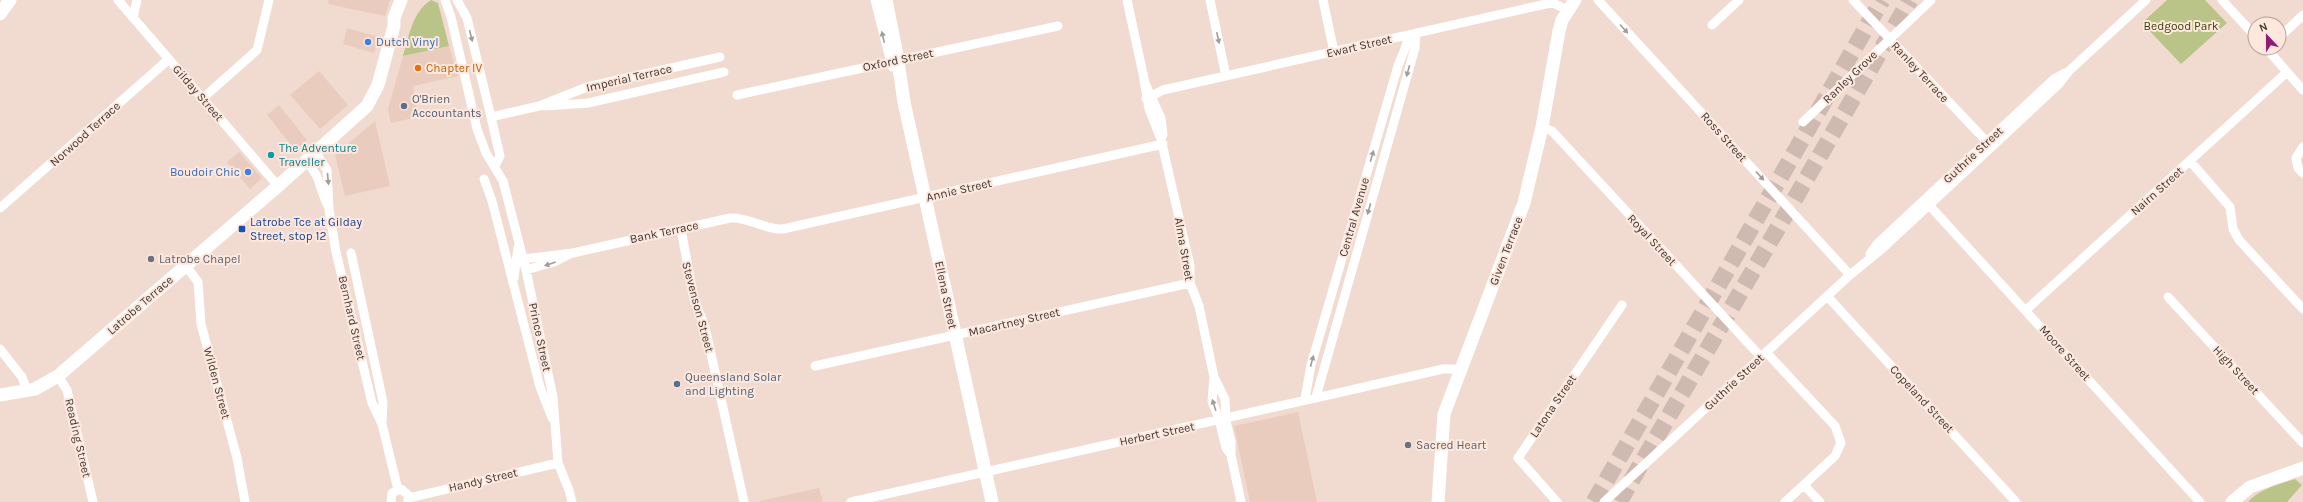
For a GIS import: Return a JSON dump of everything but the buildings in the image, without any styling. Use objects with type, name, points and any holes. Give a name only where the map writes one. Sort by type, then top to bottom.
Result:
[{"type":"street","points":[[0,14],[10,0]]},
{"type":"street","name":"Gilday Street","points":[[118,0],[278,186]]},
{"type":"street","points":[[133,18],[137,0]]},
{"type":"street","points":[[203,98],[257,50],[270,0]]},
{"type":"street","name":"Latrobe Terrace","points":[[0,394],[27,391],[39,387],[58,376],[278,186],[367,106],[378,85],[394,26],[394,18],[401,0]]},
{"type":"street","name":"Latrobe Terrace","points":[[394,26],[401,19],[410,0]]},
{"type":"street","name":"Prince Street","points":[[445,0],[451,17],[477,129],[486,151],[503,181],[518,245],[526,270],[550,383],[556,429],[558,463],[569,490],[572,502]]},
{"type":"street","name":"Prince Street","points":[[451,17],[452,0]]},
{"type":"street","points":[[457,0],[467,18],[500,156],[495,166]]},
{"type":"street","name":"Ellena Street","points":[[875,0],[902,86],[924,198],[992,502]]},
{"type":"street","name":"Ellena Street","points":[[886,0],[894,61]]},
{"type":"street","name":"Alma Street","points":[[1127,0],[1149,98],[1161,118],[1163,144],[1189,262],[1190,283],[1199,306],[1214,377],[1212,401],[1223,419],[1231,441],[1231,455],[1241,502]]},
{"type":"street","points":[[1210,0],[1226,76]]},
{"type":"street","points":[[1323,0],[1334,52]]},
{"type":"street","name":"Ross Street","points":[[1598,0],[1850,275]]},
{"type":"street","points":[[1712,25],[1739,0]]},
{"type":"street","name":"Ranley Terrace","points":[[1853,0],[1987,142]]},
{"type":"street","name":"Ranley Grove","points":[[1803,122],[1931,0]]},
{"type":"street","name":"Guthrie Street","points":[[1604,502],[1864,262],[1883,248],[2058,85],[2069,71],[2146,0]]},
{"type":"street","points":[[2222,0],[2247,27]]},
{"type":"street","name":"Ewart Street","points":[[1149,98],[1163,90],[1546,4],[1553,3],[1571,5]]},
{"type":"street","name":"Given Terrace","points":[[1438,502],[1444,414],[1524,203],[1542,127],[1559,31],[1571,5]]},
{"type":"street","points":[[2287,30],[2303,15]]},
{"type":"street","name":"Oxford Street","points":[[737,95],[1058,26]]},
{"type":"street","name":"Central Avenue","points":[[1316,397],[1412,56],[1412,34]]},
{"type":"street","name":"Central Avenue","points":[[1305,399],[1311,365],[1412,34]]},
{"type":"street","name":"Imperial Terrace","points":[[491,117],[539,106],[587,87],[720,56]]},
{"type":"street","points":[[2274,56],[2303,90]]},
{"type":"street","name":"Norwood Terrace","points":[[0,208],[169,59]]},
{"type":"street","name":"Guthrie Street","points":[[1864,262],[1878,243],[2054,79],[2069,71]]},
{"type":"street","name":"Imperial Terrace","points":[[539,106],[588,103],[724,72]]},
{"type":"street","name":"Nairn Street","points":[[2026,310],[2287,72]]},
{"type":"street","name":"Royal Street","points":[[1542,127],[1552,131],[1763,355],[1835,426],[1841,443],[1835,456],[1804,485]]},
{"type":"street","name":"Annie Street","points":[[756,222],[773,228],[783,229],[1163,144]]},
{"type":"street","points":[[2303,147],[2296,158],[2298,168],[2303,173]]},
{"type":"street","name":"Bernhard Street","points":[[311,157],[327,170],[329,209],[336,252],[367,383],[373,406],[382,424],[398,490]]},
{"type":"street","points":[[2190,161],[2230,207],[2233,229],[2239,240],[2303,309]]},
{"type":"street","name":"Prince Street","points":[[484,179],[492,201],[504,253],[540,387],[556,429]]},
{"type":"street","name":"Moore Street","points":[[1929,205],[2200,502]]},
{"type":"street","name":"Bank Terrace","points":[[523,259],[573,252],[730,218],[741,218],[756,222]]},
{"type":"street","name":"Stevenson Street","points":[[681,229],[692,291],[704,327],[744,502]]},
{"type":"street","points":[[504,253],[518,245]]},
{"type":"street","name":"Prince Street","points":[[513,285],[518,245]]},
{"type":"street","name":"Bank Terrace","points":[[526,270],[554,262],[573,252]]},
{"type":"street","name":"Bernhard Street","points":[[351,253],[383,402],[382,424]]},
{"type":"street","name":"Wilden Street","points":[[186,266],[198,282],[202,329],[237,458],[245,502]]},
{"type":"street","name":"Macartney Street","points":[[815,366],[1190,283]]},
{"type":"street","name":"Copeland Street","points":[[1827,296],[2016,502]]},
{"type":"street","name":"High Street","points":[[2168,297],[2303,443]]},
{"type":"street","name":"Latona Street","points":[[1557,502],[1518,458],[1622,305]]},
{"type":"street","points":[[0,349],[22,377],[27,391]]},
{"type":"street","name":"Herbert Street","points":[[852,502],[1223,419],[1305,399],[1443,369],[1462,369]]},
{"type":"street","name":"Reading Street","points":[[58,376],[67,390],[93,502]]},
{"type":"street","name":"Alma Street","points":[[1214,377],[1224,395],[1223,419]]},
{"type":"street","name":"Handy Street","points":[[409,500],[558,463]]},
{"type":"street","points":[[2232,502],[2254,485],[2303,468]]},
{"type":"street","points":[[1785,502],[1804,485],[1820,502]]},
{"type":"street","points":[[391,502],[392,493],[398,490],[407,492],[409,500]]},
{"type":"shaded area","points":[[329,0],[390,0],[385,16],[328,4]]},
{"type":"shaded area","points":[[347,28],[379,37],[374,53],[343,44]]},
{"type":"shaded area","points":[[449,46],[458,76],[413,86],[418,117],[391,123],[388,109],[403,56]]},
{"type":"shaded area","points":[[319,71],[348,105],[320,129],[290,95]]},
{"type":"shaded area","points":[[279,105],[307,140],[295,150],[267,115]]},
{"type":"shaded area","points":[[375,121],[390,186],[345,196],[335,155]]},
{"type":"shaded area","points":[[239,152],[262,178],[250,189],[227,162]]},
{"type":"shaded area","points":[[1298,412],[1317,502],[1250,502],[1234,426]]},
{"type":"shaded area","points":[[819,488],[823,502],[760,502],[760,501]]},
{"type":"green space","points":[[431,0],[438,3],[449,46],[403,56],[409,33],[415,18],[419,11]]},
{"type":"green space","name":"Bedgood Park","points":[[2167,0],[2205,0],[2227,23],[2181,64],[2142,23]]},
{"type":"green space","points":[[2295,479],[2302,485],[2287,502],[2248,502],[2264,490]]},
{"type":"tunnel","points":[[1594,502],[1882,0]]},
{"type":"tunnel","points":[[1619,502],[1910,0]]},
{"type":"place","name":"Dutch Vinyl","points":[[368,42]]},
{"type":"place","name":"Chapter IV","points":[[418,68]]},
{"type":"place","name":"O'Brien Accountants","points":[[404,106]]},
{"type":"place","name":"The Adventure Traveller","points":[[271,155]]},
{"type":"place","name":"Boudoir Chic","points":[[248,172]]},
{"type":"place","name":"Latrobe Tce at Gilday Street, stop 12","points":[[242,229]]},
{"type":"place","name":"Latrobe Chapel","points":[[151,259]]},
{"type":"place","name":"Queensland Solar and Lighting","points":[[677,384]]},
{"type":"place","name":"Sacred Heart","points":[[1408,445]]}]
